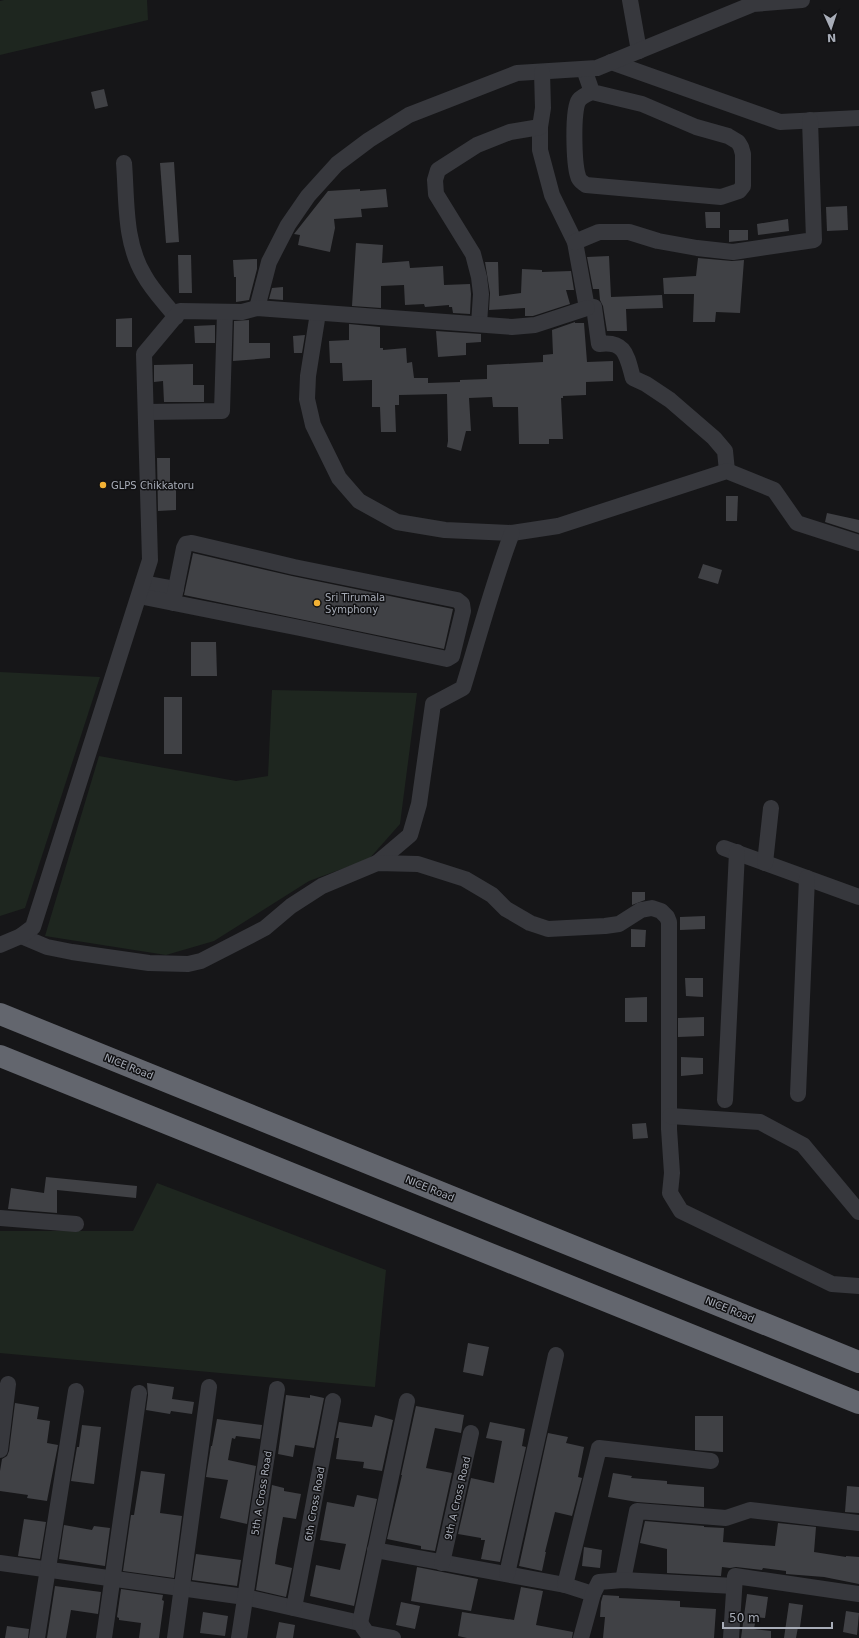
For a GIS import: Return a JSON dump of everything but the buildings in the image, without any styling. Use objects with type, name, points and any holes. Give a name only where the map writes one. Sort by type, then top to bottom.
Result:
[{"type":"highway","name":"NICE Road","points":[[0,1014],[859,1362]]},
{"type":"highway","points":[[0,1056],[859,1402]]},
{"type":"street","points":[[630,0],[639,50]]},
{"type":"street","points":[[256,308],[269,262],[288,225],[308,196],[337,164],[369,140],[409,115],[517,73],[596,68],[753,4],[802,0]]},
{"type":"street","points":[[611,62],[780,122],[859,118]]},
{"type":"street","points":[[584,69],[592,92]]},
{"type":"street","points":[[542,72],[543,108],[540,127],[540,150],[552,195],[575,242],[587,308]]},
{"type":"street","points":[[592,92],[642,104],[696,127],[728,136],[738,142],[743,154],[743,186],[739,191],[721,197],[586,185],[580,181],[578,177],[574,148],[576,107],[579,99],[592,92]]},
{"type":"street","points":[[575,242],[599,232],[629,232],[658,241],[697,248],[733,252],[814,240],[810,120]]},
{"type":"street","points":[[478,324],[480,294],[479,277],[473,254],[436,194],[435,180],[438,170],[477,145],[510,132],[540,127]]},
{"type":"street","points":[[124,163],[129,231],[134,254],[144,275],[176,317]]},
{"type":"street","points":[[0,945],[21,936],[33,927],[150,560],[144,354],[180,311],[242,312],[256,308],[512,327],[535,325],[594,307],[599,344],[610,342],[619,346],[627,354],[633,378],[646,384],[670,400],[714,438],[725,451],[727,471]]},
{"type":"street","points":[[146,412],[222,411],[224,312]]},
{"type":"street","points":[[318,313],[308,376],[307,399],[313,425],[339,478],[359,501],[397,522],[445,530],[512,533],[558,526],[727,471],[774,490],[797,523],[859,543]]},
{"type":"street","points":[[21,936],[47,947],[141,962],[188,964],[201,961],[265,928],[291,906],[322,886],[377,863],[410,835],[419,804],[433,704],[463,688],[493,593],[497,572],[512,533]]},
{"type":"street","points":[[141,589],[447,659],[452,656],[463,611],[462,604],[457,600],[192,543],[186,544],[184,548],[175,596]]},
{"type":"street","points":[[765,863],[771,808]]},
{"type":"street","points":[[725,1100],[730,850],[859,897]]},
{"type":"street","points":[[377,863],[418,864],[465,879],[530,923],[548,928],[606,926],[619,924],[641,910],[652,908],[661,911],[667,917],[669,922],[669,1129],[672,1173],[670,1193],[681,1211],[832,1284],[859,1286]]},
{"type":"street","points":[[798,1094],[807,878]]},
{"type":"street","points":[[670,1116],[760,1122],[803,1145],[859,1212]]},
{"type":"street","points":[[0,1218],[76,1224]]},
{"type":"street","points":[[507,1574],[556,1355]]},
{"type":"street","points":[[0,1450],[8,1384]]},
{"type":"street","points":[[175,1638],[209,1388]]},
{"type":"street","name":"5th A Cross Road","points":[[239,1638],[277,1389]]},
{"type":"street","points":[[37,1638],[49,1570],[76,1391]]},
{"type":"street","points":[[104,1638],[139,1393]]},
{"type":"street","name":"6th Cross Road","points":[[294,1608],[333,1401]]},
{"type":"street","points":[[365,1631],[375,1550],[407,1401]]},
{"type":"street","name":"9th A Cross Road","points":[[442,1563],[472,1433]]},
{"type":"street","points":[[565,1585],[599,1448],[710,1461]]},
{"type":"street","points":[[623,1580],[637,1511],[726,1518],[750,1510],[859,1523]]},
{"type":"street","points":[[375,1550],[565,1585],[593,1594]]},
{"type":"street","points":[[0,1563],[245,1597],[294,1608],[365,1631],[393,1638]]},
{"type":"street","points":[[731,1638],[735,1576],[859,1594]]},
{"type":"street","points":[[582,1638],[593,1594],[599,1582],[623,1580],[734,1586]]},
{"type":"shaded area","points":[[147,0],[148,20],[0,55],[0,1]]},
{"type":"shaded area","points":[[0,672],[100,677],[25,908],[0,916]]},
{"type":"shaded area","points":[[272,690],[417,693],[400,824],[369,859],[309,881],[214,941],[166,955],[45,936],[99,756],[236,781],[268,776]]},
{"type":"shaded area","points":[[157,1183],[386,1270],[375,1387],[0,1353],[0,1231],[133,1231]]},
{"type":"place","name":"GLPS Chikkatoru","points":[[103,485]]},
{"type":"place","name":"Sri Tirumala Symphony","points":[[317,603]]}]
